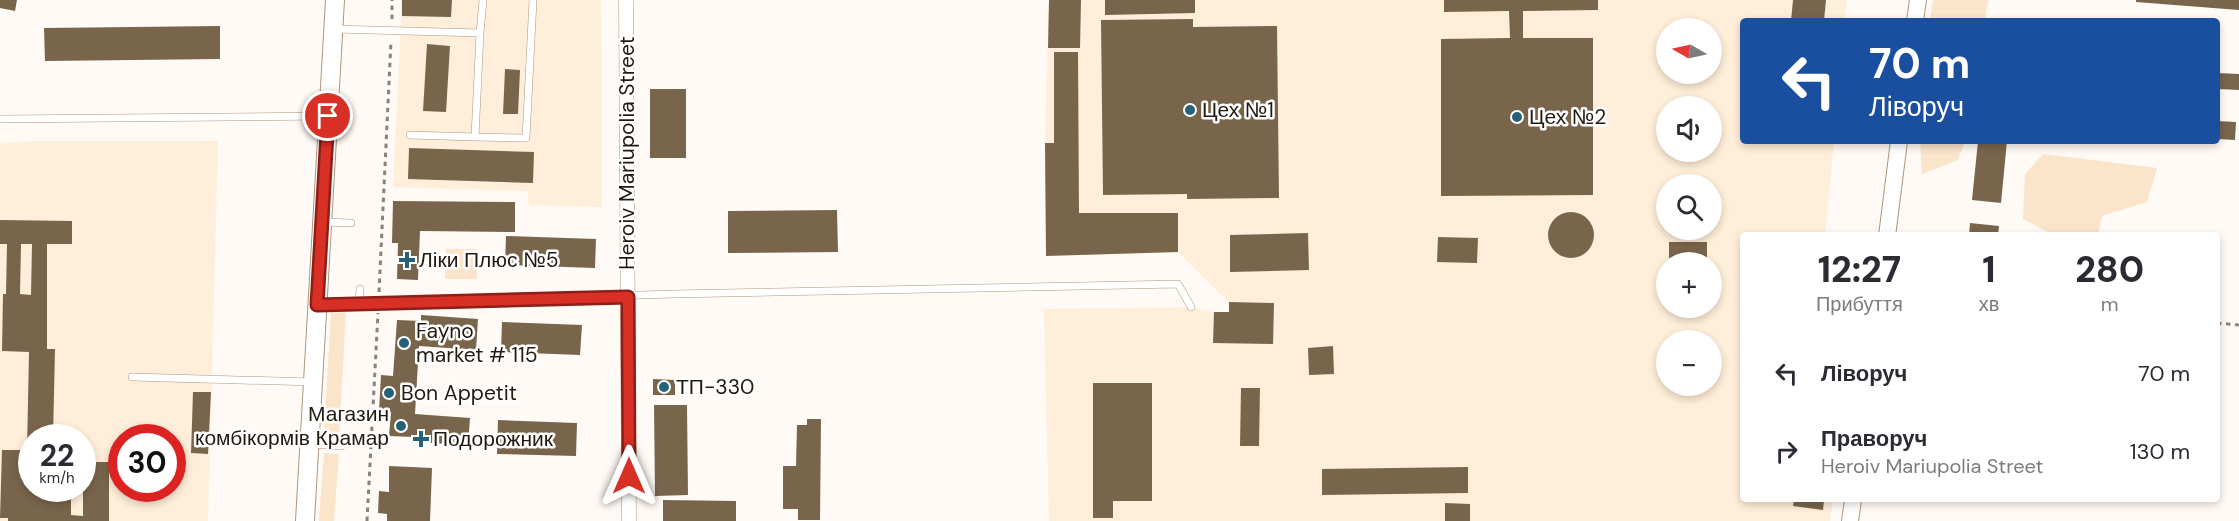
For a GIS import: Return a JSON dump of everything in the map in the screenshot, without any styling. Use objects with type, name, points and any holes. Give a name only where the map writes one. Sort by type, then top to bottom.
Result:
[{"type":"main road","points":[[305,521],[335,0]]},
{"type":"street","name":"Heroiv Mariupolia Street","points":[[626,0],[629,521]]},
{"type":"street","points":[[1915,18],[1918,0]]},
{"type":"street","points":[[1888,232],[1899,144]]},
{"type":"street","points":[[1850,521],[1853,502]]},
{"type":"lane","points":[[475,137],[483,0]]},
{"type":"lane","points":[[410,135],[526,138],[533,0]]},
{"type":"lane","points":[[333,29],[480,33]]},
{"type":"lane","points":[[0,119],[328,116]]},
{"type":"lane","points":[[322,222],[351,223]]},
{"type":"lane","points":[[317,305],[673,294],[1178,284],[1191,307]]},
{"type":"lane","points":[[359,303],[360,289]]},
{"type":"lane","points":[[132,377],[313,382]]},
{"type":"lane","points":[[309,444],[341,446]]},
{"type":"path","points":[[367,521],[392,0]]},
{"type":"path","points":[[2220,323],[2239,326]]},
{"type":"shaded area","points":[[402,0],[601,0],[602,207],[529,205],[528,191],[393,187]]},
{"type":"shaded area","points":[[1049,0],[1847,0],[1845,18],[1740,18],[1740,144],[1834,144],[1825,232],[1740,232],[1740,502],[1833,502],[1830,521],[1049,521],[1044,309],[1191,307],[1214,312],[1229,312],[1228,302],[1178,252],[1046,256],[1045,143]]},
{"type":"shaded area","points":[[1933,0],[1988,0],[1985,18],[1930,18]]},
{"type":"shaded area","points":[[218,141],[208,521],[0,521],[0,143]]},
{"type":"shaded area","points":[[1920,144],[1964,144],[1958,160],[1922,174]]},
{"type":"shaded area","points":[[2043,154],[2157,168],[2147,202],[2102,216],[2099,232],[2048,232],[2023,219],[2025,174]]},
{"type":"shaded area","points":[[446,249],[477,249],[477,279],[445,279]]},
{"type":"shaded area","points":[[331,312],[346,313],[339,437],[324,436]]},
{"type":"shaded area","points":[[324,453],[339,454],[334,521],[319,521]]},
{"type":"building","points":[[0,0],[17,0],[15,11],[0,8]]},
{"type":"building","points":[[402,0],[452,0],[451,17],[402,16]]},
{"type":"building","points":[[1049,0],[1081,0],[1080,48],[1048,48]]},
{"type":"building","points":[[1105,0],[1195,0],[1195,13],[1105,15]]},
{"type":"building","name":"Цех №2","points":[[1444,0],[1598,0],[1598,10],[1523,11],[1523,38],[1593,38],[1593,195],[1441,196],[1441,39],[1510,38],[1509,11],[1444,12]]},
{"type":"building","points":[[1793,0],[1826,0],[1824,18],[1791,18]]},
{"type":"building","points":[[2136,0],[2239,0],[2239,10],[2136,2]]},
{"type":"building","name":"Цех №1","points":[[1193,19],[1193,27],[1277,26],[1279,198],[1187,199],[1187,194],[1103,195],[1101,20]]},
{"type":"building","points":[[220,26],[220,59],[45,61],[44,28]]},
{"type":"building","points":[[427,44],[450,46],[446,112],[423,111]]},
{"type":"building","points":[[1054,52],[1078,52],[1079,213],[1178,213],[1178,252],[1046,256],[1045,143],[1054,143]]},
{"type":"building","points":[[505,69],[520,70],[518,114],[503,114]]},
{"type":"building","points":[[2220,73],[2239,74],[2239,90],[2220,89]]},
{"type":"building","points":[[650,89],[686,89],[686,158],[650,158]]},
{"type":"building","points":[[2220,121],[2236,122],[2235,140],[2220,139]]},
{"type":"building","points":[[1978,144],[2007,144],[2001,203],[1972,200]]},
{"type":"building","points":[[409,148],[534,152],[533,183],[408,179]]},
{"type":"building","points":[[393,201],[515,202],[515,232],[420,231],[418,280],[397,279],[398,243],[392,243]]},
{"type":"building","points":[[837,210],[838,252],[728,253],[728,211]]},
{"type":"building","points":[[1571,212],[1587,219],[1594,235],[1587,251],[1571,258],[1555,251],[1548,235],[1555,219]]},
{"type":"building","points":[[0,220],[72,221],[72,244],[47,244],[47,349],[55,349],[53,424],[28,424],[29,352],[2,351],[7,244],[0,244]],"holes":[[[21,244],[32,244],[31,295],[20,294]]]},
{"type":"building","points":[[1970,223],[1999,226],[1998,232],[1969,232]]},
{"type":"building","points":[[1308,233],[1309,270],[1230,272],[1230,235]]},
{"type":"building","points":[[506,236],[596,239],[595,268],[505,265]]},
{"type":"building","points":[[1438,237],[1478,238],[1477,263],[1437,262]]},
{"type":"building","points":[[1669,242],[1707,242],[1707,252],[1669,252]]},
{"type":"building","points":[[1229,302],[1274,303],[1273,344],[1213,343],[1214,312],[1229,312]]},
{"type":"building","points":[[421,315],[478,319],[476,350],[419,346],[415,414],[470,418],[468,445],[413,442],[414,437],[389,436],[391,412],[379,411],[381,375],[393,376],[397,320],[421,321]]},
{"type":"building","points":[[502,322],[582,325],[580,355],[501,352]]},
{"type":"building","points":[[1333,346],[1334,374],[1309,375],[1308,348]]},
{"type":"building","name":"ТП-330","points":[[653,379],[675,380],[675,395],[653,395]]},
{"type":"building","points":[[1093,383],[1152,383],[1152,501],[1113,501],[1113,518],[1093,518]]},
{"type":"building","points":[[1241,388],[1260,388],[1259,446],[1240,446]]},
{"type":"building","points":[[193,392],[211,392],[208,454],[191,453]]},
{"type":"building","points":[[654,405],[687,405],[688,495],[655,496]]},
{"type":"building","points":[[807,419],[821,419],[820,520],[798,520],[798,509],[783,509],[783,466],[796,466],[797,425],[807,425]]},
{"type":"building","points":[[498,420],[577,423],[576,456],[497,454]]},
{"type":"building","points":[[2,450],[18,450],[18,502],[71,502],[71,515],[83,516],[83,502],[96,502],[96,462],[108,462],[109,521],[8,521],[8,518],[0,518]]},
{"type":"building","points":[[389,466],[432,468],[430,521],[387,521],[387,514],[378,513],[379,491],[389,492]]},
{"type":"building","points":[[1468,467],[1468,493],[1322,495],[1322,469]]},
{"type":"building","points":[[663,500],[736,501],[736,521],[663,521]]},
{"type":"building","points":[[1794,502],[1824,502],[1823,510],[1793,506]]},
{"type":"building","points":[[1445,503],[1470,504],[1470,521],[1445,521]]},
{"type":"place","name":"Цех №1","points":[[1190,110]]},
{"type":"place","name":"Цех №2","points":[[1517,117]]},
{"type":"place","name":"Ліки Плюс №5","points":[[407,260]]},
{"type":"place","name":"Fayno market # 115","points":[[404,343]]},
{"type":"place","name":"ТП-330","points":[[664,387]]},
{"type":"place","name":"Bon Appetit","points":[[389,393]]},
{"type":"place","name":"Магазин комбікормів Крамар","points":[[401,426]]},
{"type":"place","name":"Подорожник","points":[[421,439]]},
{"type":"route","points":[[328,116],[317,305],[628,297],[629,476]]}]
